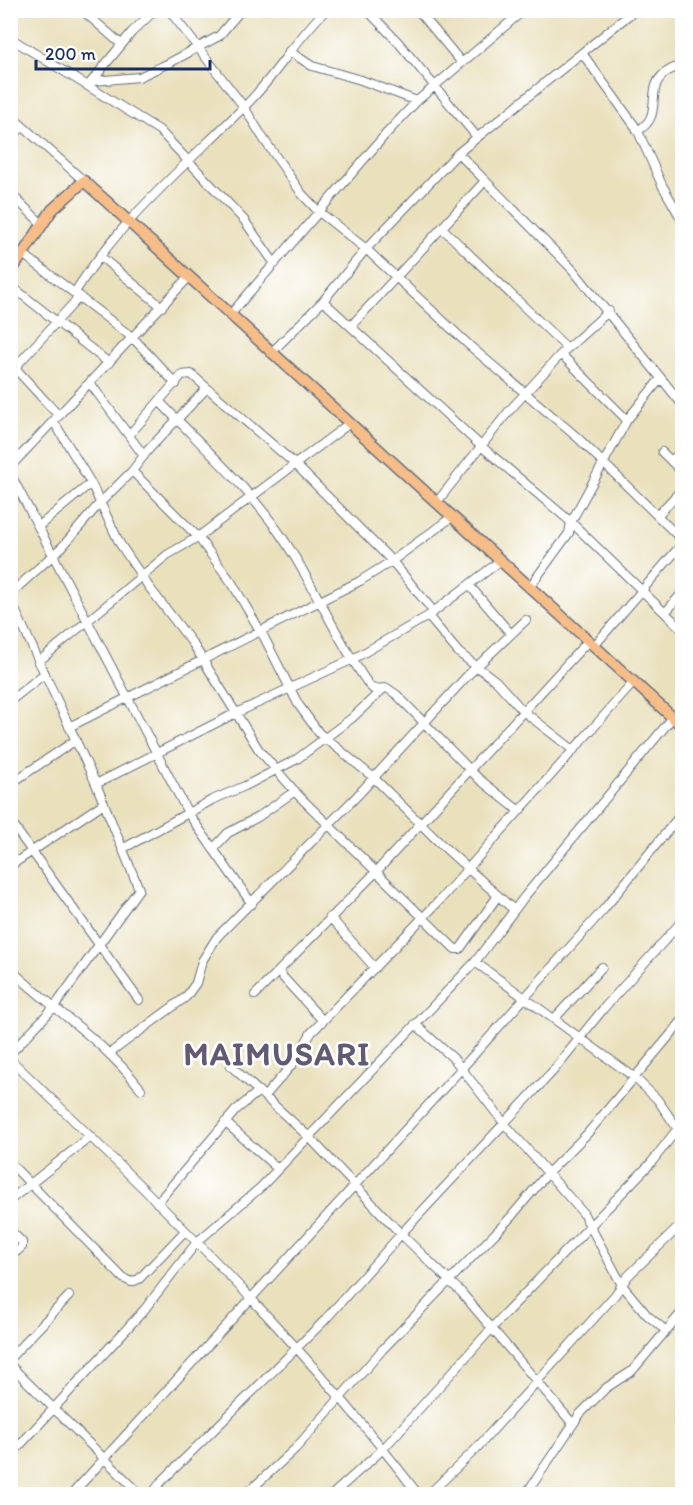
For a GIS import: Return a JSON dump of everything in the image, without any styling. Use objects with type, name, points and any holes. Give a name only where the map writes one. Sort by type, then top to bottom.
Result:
[{"type":"main road","points":[[10,273],[52,210],[84,181],[682,726]]},
{"type":"street","points":[[82,10],[121,44]]},
{"type":"street","points":[[90,83],[121,44],[155,10]]},
{"type":"street","points":[[169,10],[244,107],[302,194],[318,211],[366,249],[578,438],[682,542],[643,589],[523,711],[377,870],[279,973],[255,995]]},
{"type":"street","points":[[90,83],[139,77],[219,36],[241,10]]},
{"type":"street","points":[[326,10],[244,107],[129,221],[100,257],[57,321],[13,370],[56,419],[91,483],[99,504],[141,576],[202,660],[234,714],[276,770],[295,791],[377,870],[449,945],[460,949],[497,897]]},
{"type":"street","points":[[230,315],[318,211],[417,101],[524,10]]},
{"type":"street","points":[[271,353],[323,302],[366,249],[458,153],[635,10]]},
{"type":"street","points":[[369,11],[398,42],[477,137]]},
{"type":"street","points":[[419,11],[462,63]]},
{"type":"street","points":[[10,38],[90,83],[159,130],[189,159],[244,220],[275,264]]},
{"type":"street","points":[[289,51],[321,69],[361,80],[417,101]]},
{"type":"street","points":[[582,53],[637,131],[662,185],[682,220]]},
{"type":"street","points":[[637,131],[646,126],[654,111],[655,84],[662,75],[682,65]]},
{"type":"street","points":[[10,115],[84,181]]},
{"type":"street","points":[[10,137],[24,126]]},
{"type":"street","points":[[458,153],[521,216],[609,311],[682,404]]},
{"type":"street","points":[[351,326],[484,181]]},
{"type":"street","points":[[10,193],[42,224]]},
{"type":"street","points":[[442,228],[564,351],[627,420]]},
{"type":"street","points":[[23,254],[133,338],[176,384]]},
{"type":"street","points":[[100,257],[162,308]]},
{"type":"street","points":[[10,467],[188,278]]},
{"type":"street","points":[[10,285],[36,308],[57,321],[109,363]]},
{"type":"street","points":[[323,302],[481,446],[571,522],[682,629]]},
{"type":"street","points":[[436,502],[481,446],[564,351],[609,311]]},
{"type":"street","points":[[130,434],[186,373],[207,388],[295,464],[392,561],[459,653],[496,681],[523,711],[572,749]]},
{"type":"street","points":[[529,588],[569,533],[571,522],[627,420],[662,378]]},
{"type":"street","points":[[90,383],[130,434],[144,456]]},
{"type":"street","points":[[207,388],[11,599],[124,848],[138,882],[139,893],[55,1006],[10,1057],[251,1297],[298,1347],[418,1494]]},
{"type":"street","points":[[160,402],[252,497],[288,546],[369,685],[374,689],[392,690],[470,768],[518,810]]},
{"type":"street","points":[[38,662],[167,555],[198,537],[350,423]]},
{"type":"street","points":[[662,452],[682,472]]},
{"type":"street","points":[[671,461],[682,452]]},
{"type":"street","points":[[132,471],[198,537],[232,583],[310,724],[374,777],[466,868],[514,910]]},
{"type":"street","points":[[10,473],[188,813],[252,904]]},
{"type":"street","points":[[39,526],[91,483]]},
{"type":"street","points":[[657,515],[682,489]]},
{"type":"street","points":[[69,727],[261,632],[392,561],[452,516]]},
{"type":"street","points":[[96,784],[234,714],[353,659],[431,614],[500,561]]},
{"type":"street","points":[[469,585],[511,634]]},
{"type":"street","points":[[665,613],[682,592]]},
{"type":"street","points":[[110,1053],[186,997],[196,983],[202,961],[217,937],[252,904],[478,666],[526,620]]},
{"type":"street","points":[[10,701],[44,674]]},
{"type":"street","points":[[157,1203],[225,1122],[262,1094],[296,1060],[311,1033],[422,919],[634,682]]},
{"type":"street","points":[[124,848],[188,813],[276,770],[326,739],[384,688]]},
{"type":"street","points":[[10,1456],[144,1310],[196,1242],[261,1187],[476,962],[514,910],[673,717]]},
{"type":"street","points":[[10,784],[76,740]]},
{"type":"street","points":[[213,849],[228,833],[258,817],[295,791]]},
{"type":"street","points":[[10,866],[104,803]]},
{"type":"street","points":[[72,1494],[251,1297],[357,1185],[525,998],[604,909],[682,813]]},
{"type":"street","points":[[10,821],[138,1000]]},
{"type":"street","points":[[330,917],[375,968]]},
{"type":"street","points":[[152,1494],[161,1482],[298,1347],[400,1233],[553,1071],[580,1036],[682,921]]},
{"type":"street","points":[[333,1494],[383,1449],[492,1327],[681,1129],[657,1099],[634,1077],[476,962]]},
{"type":"street","points":[[554,1019],[602,967]]},
{"type":"street","points":[[10,969],[39,996],[55,1006],[110,1053],[141,1089]]},
{"type":"street","points":[[279,973],[323,1021]]},
{"type":"street","points":[[246,1494],[295,1449],[340,1398],[510,1218],[547,1174],[588,1134],[682,1021]]},
{"type":"street","points":[[415,1024],[462,1068],[504,1123],[531,1151],[547,1174],[583,1213],[622,1285],[647,1315],[665,1330]]},
{"type":"street","points":[[231,1066],[309,1137],[357,1185],[400,1233],[450,1280],[539,1380],[573,1424]]},
{"type":"street","points":[[225,1122],[278,1169]]},
{"type":"street","points":[[10,1200],[90,1137]]},
{"type":"street","points":[[10,1163],[76,1232],[123,1278],[131,1282],[139,1279],[185,1231]]},
{"type":"street","points":[[429,1494],[475,1450],[622,1285],[682,1224]]},
{"type":"street","points":[[10,1230],[22,1242],[22,1247],[10,1257]]},
{"type":"street","points":[[10,1358],[69,1296]]},
{"type":"street","points":[[526,1494],[573,1424],[606,1388],[632,1371],[682,1312]]},
{"type":"street","points":[[10,1365],[140,1494]]},
{"type":"district","name":"MAIMUSARI","points":[[277,1054]]}]
